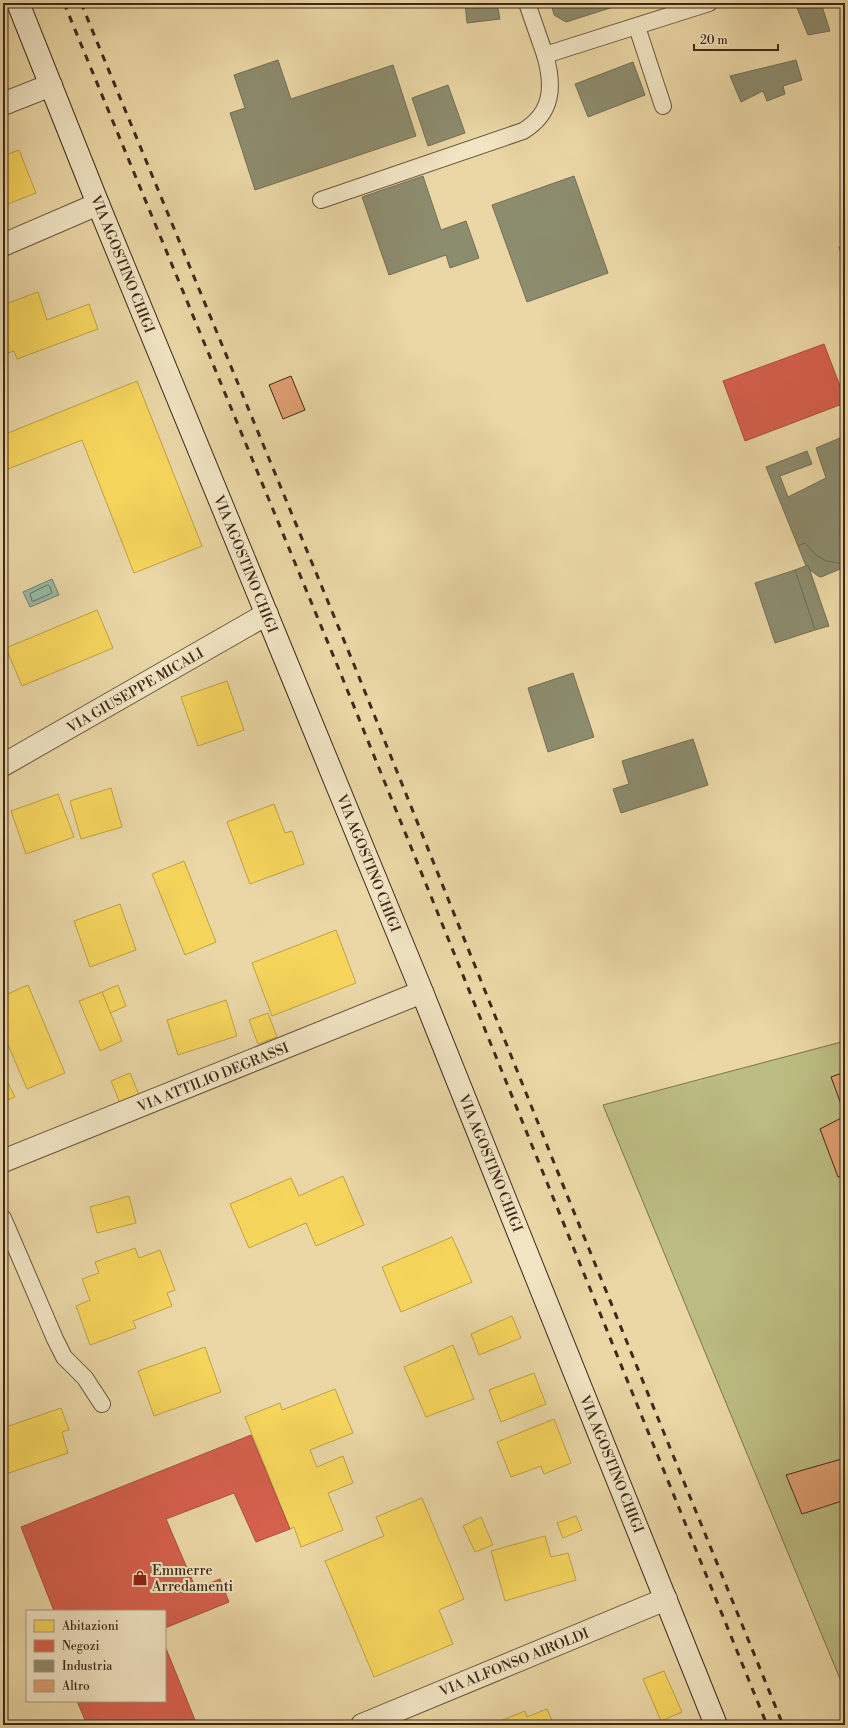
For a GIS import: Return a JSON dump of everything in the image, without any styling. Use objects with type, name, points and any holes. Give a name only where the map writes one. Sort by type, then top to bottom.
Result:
[{"type":"street","name":"VIA AGOSTINO CHIGI","points":[[18,3],[98,204],[422,992],[716,1725]]},
{"type":"street","points":[[3,104],[51,85]]},
{"type":"street","points":[[3,245],[98,204]]},
{"type":"street","name":"VIA GIUSEPPE MICALI","points":[[3,765],[266,614]]},
{"type":"street","name":"VIA ATTILIO DEGRASSI","points":[[3,1161],[422,992]]},
{"type":"street","name":"VIA ALFONSO AIROLDI","points":[[362,1725],[666,1599]]},
{"type":"lane","points":[[321,200],[523,131],[533,125],[540,117],[549,95],[550,82],[545,55],[527,3]]},
{"type":"lane","points":[[545,55],[637,27],[681,8],[709,3]]},
{"type":"lane","points":[[637,27],[663,106]]},
{"type":"lane","points":[[3,1218],[54,1339],[64,1357],[85,1378],[102,1404]]},
{"type":"green space","points":[[845,1041],[845,1691],[603,1105]]},
{"type":"water","points":[[52,579],[59,595],[30,607],[23,592]]},
{"type":"building: Abitazioni","points":[[19,150],[36,193],[3,206],[3,156]]},
{"type":"building: Abitazioni","points":[[38,292],[47,320],[89,304],[98,329],[17,359],[14,351],[3,355],[3,305]]},
{"type":"building: Abitazioni","points":[[137,381],[202,546],[134,573],[82,440],[3,471],[3,435]]},
{"type":"building: Abitazioni","points":[[97,610],[113,648],[22,686],[6,648]]},
{"type":"building: Abitazioni","points":[[227,681],[244,730],[198,746],[181,697]]},
{"type":"building: Abitazioni","points":[[111,788],[122,827],[81,839],[70,801]]},
{"type":"building: Abitazioni","points":[[58,794],[74,837],[26,854],[11,811]]},
{"type":"building: Abitazioni","points":[[274,804],[285,833],[292,831],[304,864],[250,884],[227,822]]},
{"type":"building: Abitazioni","points":[[184,861],[216,942],[185,955],[152,874]]},
{"type":"building: Abitazioni","points":[[120,904],[136,950],[90,967],[74,921]]},
{"type":"building: Abitazioni","points":[[336,930],[356,983],[272,1016],[252,963]]},
{"type":"building: Abitazioni","points":[[28,985],[65,1073],[27,1089],[3,1033],[3,996]]},
{"type":"building: Abitazioni","points":[[118,985],[126,1006],[110,1013],[102,992]]},
{"type":"building: Abitazioni","points":[[102,992],[122,1041],[100,1051],[79,1001]]},
{"type":"building: Abitazioni","points":[[226,1000],[237,1036],[178,1055],[167,1020]]},
{"type":"building: Abitazioni","points":[[268,1013],[277,1037],[258,1044],[249,1020]]},
{"type":"building: Abitazioni","points":[[3,1073],[15,1097],[3,1102]]},
{"type":"building: Abitazioni","points":[[130,1073],[139,1095],[120,1103],[111,1081]]},
{"type":"building: Abitazioni","points":[[343,1176],[364,1225],[316,1246],[306,1223],[249,1248],[230,1204],[291,1178],[299,1196]]},
{"type":"building: Abitazioni","points":[[129,1196],[136,1223],[97,1233],[90,1207]]},
{"type":"building: Abitazioni","points":[[452,1237],[472,1282],[401,1312],[382,1267]]},
{"type":"building: Abitazioni","points":[[135,1248],[139,1258],[160,1250],[175,1290],[167,1293],[172,1306],[133,1321],[136,1328],[90,1345],[76,1306],[90,1300],[82,1279],[99,1273],[95,1262]]},
{"type":"building: Abitazioni","points":[[512,1316],[521,1338],[479,1355],[471,1334]]},
{"type":"building: Abitazioni","points":[[453,1345],[474,1399],[426,1417],[404,1367]]},
{"type":"building: Abitazioni","points":[[205,1347],[221,1392],[154,1416],[138,1371]]},
{"type":"building: Abitazioni","points":[[534,1373],[546,1404],[501,1422],[489,1390]]},
{"type":"building: Abitazioni","points":[[335,1389],[353,1433],[310,1450],[317,1467],[343,1456],[353,1483],[328,1493],[343,1530],[301,1547],[294,1527],[290,1529],[245,1417],[280,1403],[282,1410]]},
{"type":"building: Abitazioni","points":[[61,1408],[69,1430],[62,1432],[68,1453],[3,1475],[3,1428]]},
{"type":"building: Abitazioni","points":[[554,1419],[571,1463],[544,1474],[541,1466],[511,1477],[497,1442]]},
{"type":"building: Abitazioni","points":[[422,1498],[464,1599],[439,1610],[453,1644],[374,1677],[325,1561],[384,1536],[376,1517]]},
{"type":"building: Abitazioni","points":[[576,1516],[582,1530],[563,1538],[557,1523]]},
{"type":"building: Abitazioni","points":[[481,1517],[493,1545],[475,1552],[463,1526]]},
{"type":"building: Abitazioni","points":[[545,1536],[551,1557],[568,1553],[576,1580],[505,1601],[491,1551]]},
{"type":"building: Abitazioni","points":[[664,1671],[682,1712],[661,1721],[643,1679]]},
{"type":"building: Abitazioni","points":[[547,1709],[554,1725],[496,1725],[495,1723],[525,1711],[527,1717]]},
{"type":"building: Negozi","points":[[845,245],[845,265],[839,247]]},
{"type":"building: Negozi","points":[[845,335],[845,347],[841,336]]},
{"type":"building: Negozi","points":[[824,344],[845,399],[845,403],[745,441],[723,381]]},
{"type":"building: Negozi","points":[[251,1435],[290,1529],[256,1542],[234,1493],[166,1519],[196,1589],[220,1579],[229,1602],[166,1628],[166,1610],[54,1610],[21,1527]]},
{"type":"building: Negozi","points":[[166,1648],[197,1725],[87,1725],[77,1702],[166,1702]]},
{"type":"building: Industria","points":[[465,3],[497,3],[500,19],[467,23]]},
{"type":"building: Industria","points":[[551,3],[605,3],[607,9],[566,22],[554,15]]},
{"type":"building: Industria","points":[[605,3],[626,3],[607,9]]},
{"type":"building: Industria","points":[[795,3],[821,3],[830,31],[808,35]]},
{"type":"building: Industria","points":[[278,60],[291,99],[393,65],[416,136],[255,190],[230,113],[245,108],[234,75]]},
{"type":"building: Industria","points":[[796,60],[802,80],[783,86],[785,94],[767,101],[763,91],[741,102],[730,76]]},
{"type":"building: Industria","points":[[633,62],[645,95],[588,117],[575,84]]},
{"type":"building: Industria","points":[[448,85],[465,133],[428,146],[412,98]]},
{"type":"building: Industria","points":[[423,176],[441,230],[466,221],[479,258],[450,268],[446,255],[389,275],[362,197]]},
{"type":"building: Industria","points":[[574,176],[608,273],[527,302],[492,205]]},
{"type":"building: Industria","points":[[845,436],[845,564],[838,564],[826,561],[816,555],[805,543],[798,546],[766,467],[807,451],[812,464],[780,476],[788,497],[826,478],[816,448]]},
{"type":"building: Industria","points":[[805,543],[816,555],[826,561],[845,564],[845,567],[821,577],[818,576],[810,570],[808,565],[806,566],[798,546]]},
{"type":"building: Industria","points":[[808,565],[829,626],[815,630],[795,570]]},
{"type":"building: Industria","points":[[795,570],[815,630],[775,643],[755,583]]},
{"type":"building: Industria","points":[[573,673],[594,737],[548,752],[528,688]]},
{"type":"building: Industria","points":[[693,739],[708,785],[621,813],[613,789],[629,784],[622,761]]},
{"type":"building: Altro","points":[[291,376],[305,410],[283,419],[269,385]]},
{"type":"building: Altro","points":[[845,1072],[845,1115],[831,1077]]},
{"type":"building: Altro","points":[[845,1116],[845,1176],[838,1177],[820,1129]]},
{"type":"building: Altro","points":[[845,1458],[845,1500],[802,1514],[786,1475]]},
{"type":"railway","points":[[64,3],[340,672],[767,1725]]},
{"type":"railway","points":[[81,3],[357,672],[567,1195],[783,1725]]},
{"type":"place","name":"Emmerre Arredamenti","points":[[140,1578]]}]
